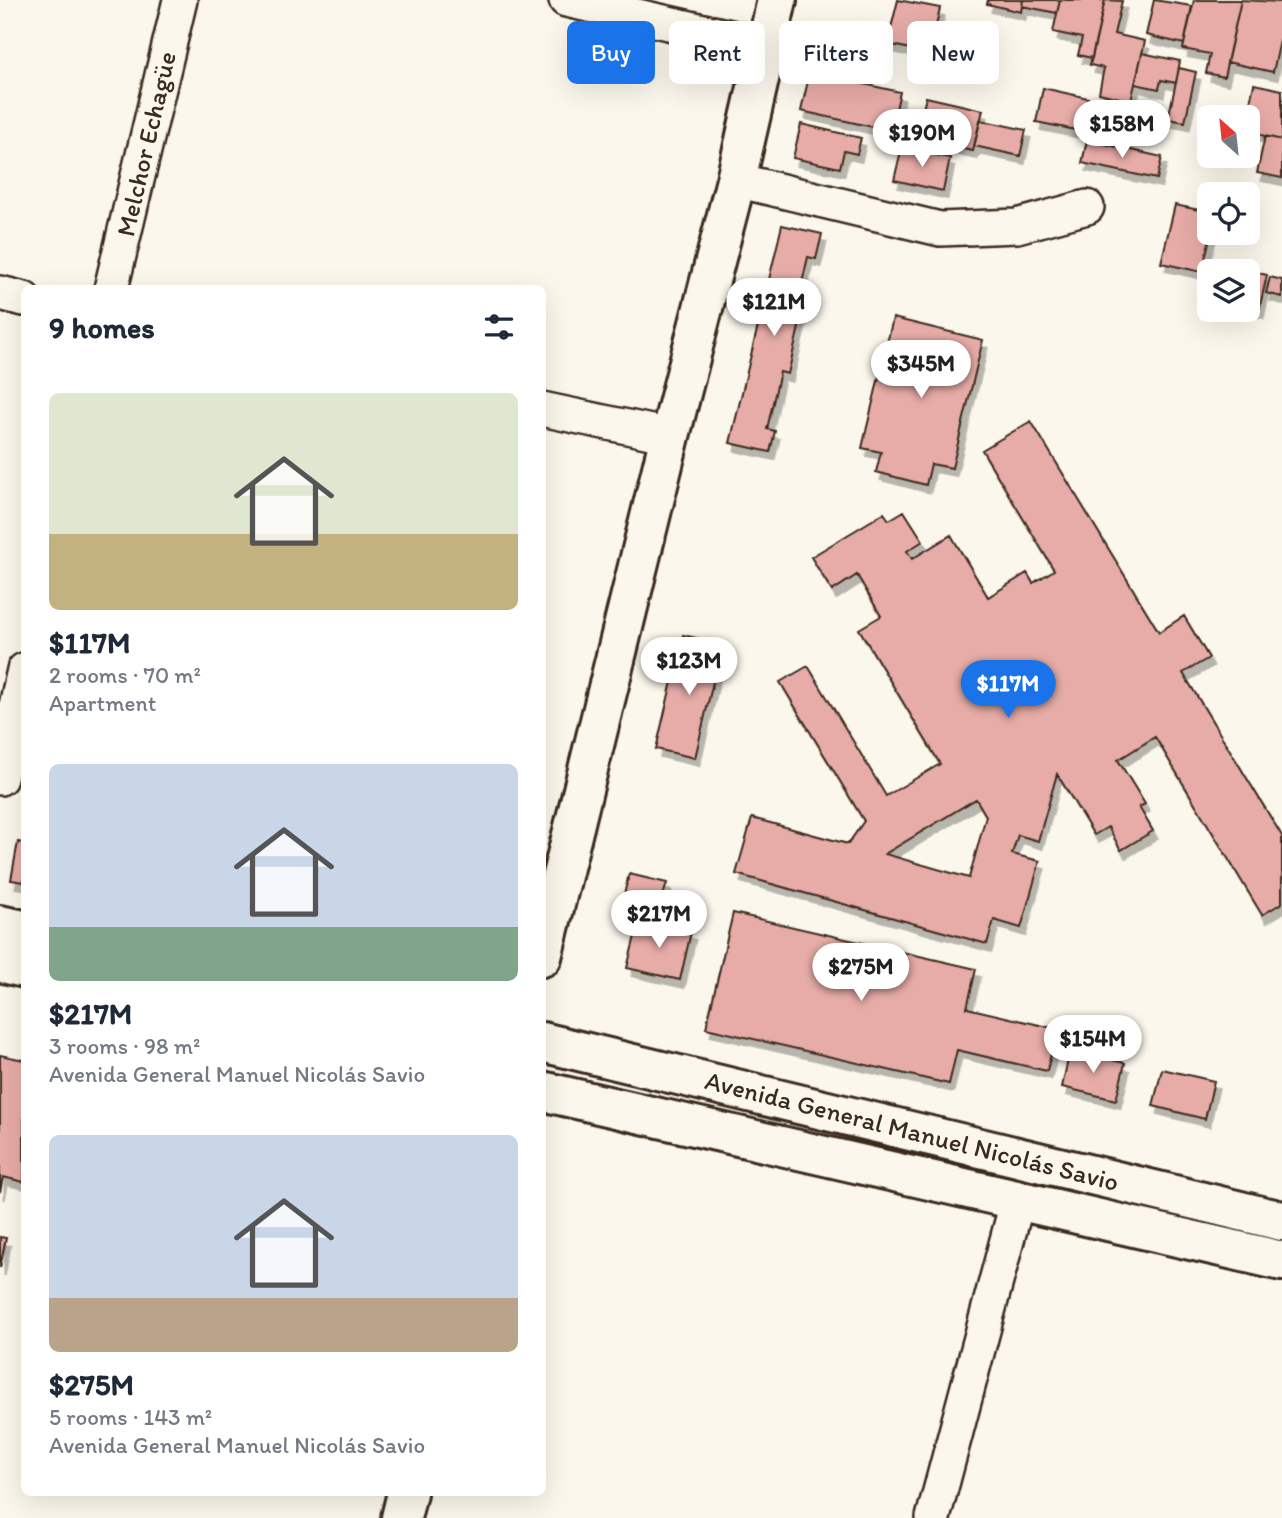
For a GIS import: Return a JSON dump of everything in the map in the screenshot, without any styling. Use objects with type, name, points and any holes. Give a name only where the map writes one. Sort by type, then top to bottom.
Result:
[{"type":"main road","points":[[546,941],[736,180],[777,0]]},
{"type":"main road","points":[[0,925],[21,929]]},
{"type":"main road","points":[[0,962],[21,967]]},
{"type":"main road","name":"Avenida General Manuel Nicolás Savio","points":[[546,1043],[1282,1221]]},
{"type":"main road","name":"Avenida General Manuel Nicolás Savio","points":[[546,1092],[1282,1261]]},
{"type":"main road","points":[[401,1518],[406,1496]]},
{"type":"street","name":"Melchor Echagüe","points":[[112,285],[180,0]]},
{"type":"street","points":[[566,0],[766,45]]},
{"type":"street","points":[[736,180],[940,229],[1017,226],[1087,207]]},
{"type":"street","points":[[0,293],[21,298]]},
{"type":"street","points":[[546,411],[670,436]]},
{"type":"street","points":[[0,778],[21,684]]},
{"type":"street","points":[[933,1518],[1018,1199]]},
{"type":"building","points":[[898,0],[940,8],[937,21],[907,21],[907,48],[893,45],[893,21]]},
{"type":"building","points":[[988,0],[1023,0],[1021,12],[987,4]]},
{"type":"building","points":[[1023,0],[1060,0],[1057,13],[1022,6]]},
{"type":"building","points":[[1060,0],[1105,0],[1092,58],[1078,55],[1082,38],[1053,32]]},
{"type":"building","points":[[1105,0],[1122,1],[1114,34],[1145,41],[1131,101],[1099,93],[1104,68],[1090,65]]},
{"type":"building","points":[[1154,0],[1192,6],[1184,44],[1146,35]]},
{"type":"building","points":[[1194,0],[1241,0],[1224,77],[1206,73],[1210,54],[1183,49]]},
{"type":"building","points":[[1241,0],[1282,2],[1282,32],[1273,72],[1227,62]]},
{"type":"building","points":[[1142,53],[1180,61],[1176,83],[1161,80],[1159,89],[1135,84]]},
{"type":"building","points":[[1179,68],[1196,72],[1185,122],[1168,119]]},
{"type":"building","points":[[807,84],[864,84],[900,92],[891,131],[801,111]]},
{"type":"building","points":[[1254,84],[1282,90],[1282,140],[1260,135],[1260,105],[1250,105]]},
{"type":"building","points":[[1043,88],[1088,98],[1081,131],[1036,122]]},
{"type":"building","points":[[926,97],[983,110],[973,151],[916,139]]},
{"type":"building","points":[[980,120],[1026,130],[1020,156],[974,146]]},
{"type":"building","points":[[801,124],[861,138],[857,154],[844,151],[840,168],[793,158]]},
{"type":"building","points":[[1265,136],[1282,140],[1282,178],[1257,173]]},
{"type":"building","points":[[1087,140],[1162,157],[1157,179],[1082,163]]},
{"type":"building","points":[[902,147],[950,158],[943,191],[894,180]]},
{"type":"building","points":[[1175,205],[1197,210],[1197,245],[1208,245],[1205,259],[1197,259],[1197,271],[1161,263]]},
{"type":"building","points":[[782,225],[822,234],[816,259],[808,257],[796,309],[803,310],[788,374],[780,372],[767,429],[775,431],[770,452],[730,443]]},
{"type":"building","points":[[1260,273],[1267,275],[1260,306]]},
{"type":"building","points":[[1270,277],[1282,280],[1282,297],[1266,293]]},
{"type":"building","points":[[893,318],[983,340],[952,468],[931,464],[926,485],[876,472],[881,452],[862,448]]},
{"type":"building","points":[[1031,421],[1159,632],[1184,616],[1209,658],[1183,673],[1282,836],[1282,903],[1262,915],[1155,737],[1118,760],[1145,804],[1139,807],[1153,831],[1121,850],[1108,827],[1094,835],[1057,774],[1038,841],[1018,835],[1012,854],[1040,861],[1021,928],[994,920],[987,944],[736,874],[752,818],[848,844],[864,821],[780,682],[808,666],[886,796],[940,764],[859,629],[881,616],[857,575],[832,591],[811,557],[884,513],[889,520],[904,511],[923,541],[907,551],[912,559],[951,535],[988,597],[1027,573],[1033,583],[1054,570],[982,450]],"holes":[[[976,799],[986,816],[969,878],[885,854]]]},
{"type":"building","points":[[683,635],[722,644],[695,758],[656,749]]},
{"type":"building","points":[[18,842],[21,842],[21,882],[11,880]]},
{"type":"building","points":[[629,874],[667,883],[663,896],[678,900],[671,928],[619,915]]},
{"type":"building","points":[[733,913],[976,969],[967,1008],[1057,1029],[1047,1071],[957,1050],[949,1084],[706,1028]]},
{"type":"building","points":[[639,920],[691,932],[680,980],[627,968]]},
{"type":"building","points":[[1070,1050],[1125,1063],[1116,1100],[1062,1087]]},
{"type":"building","points":[[0,1055],[21,1059],[21,1181],[3,1177],[0,1192]]},
{"type":"building","points":[[1162,1069],[1214,1081],[1205,1119],[1153,1106]]},
{"type":"building","points":[[0,1237],[6,1238],[0,1268]]}]
